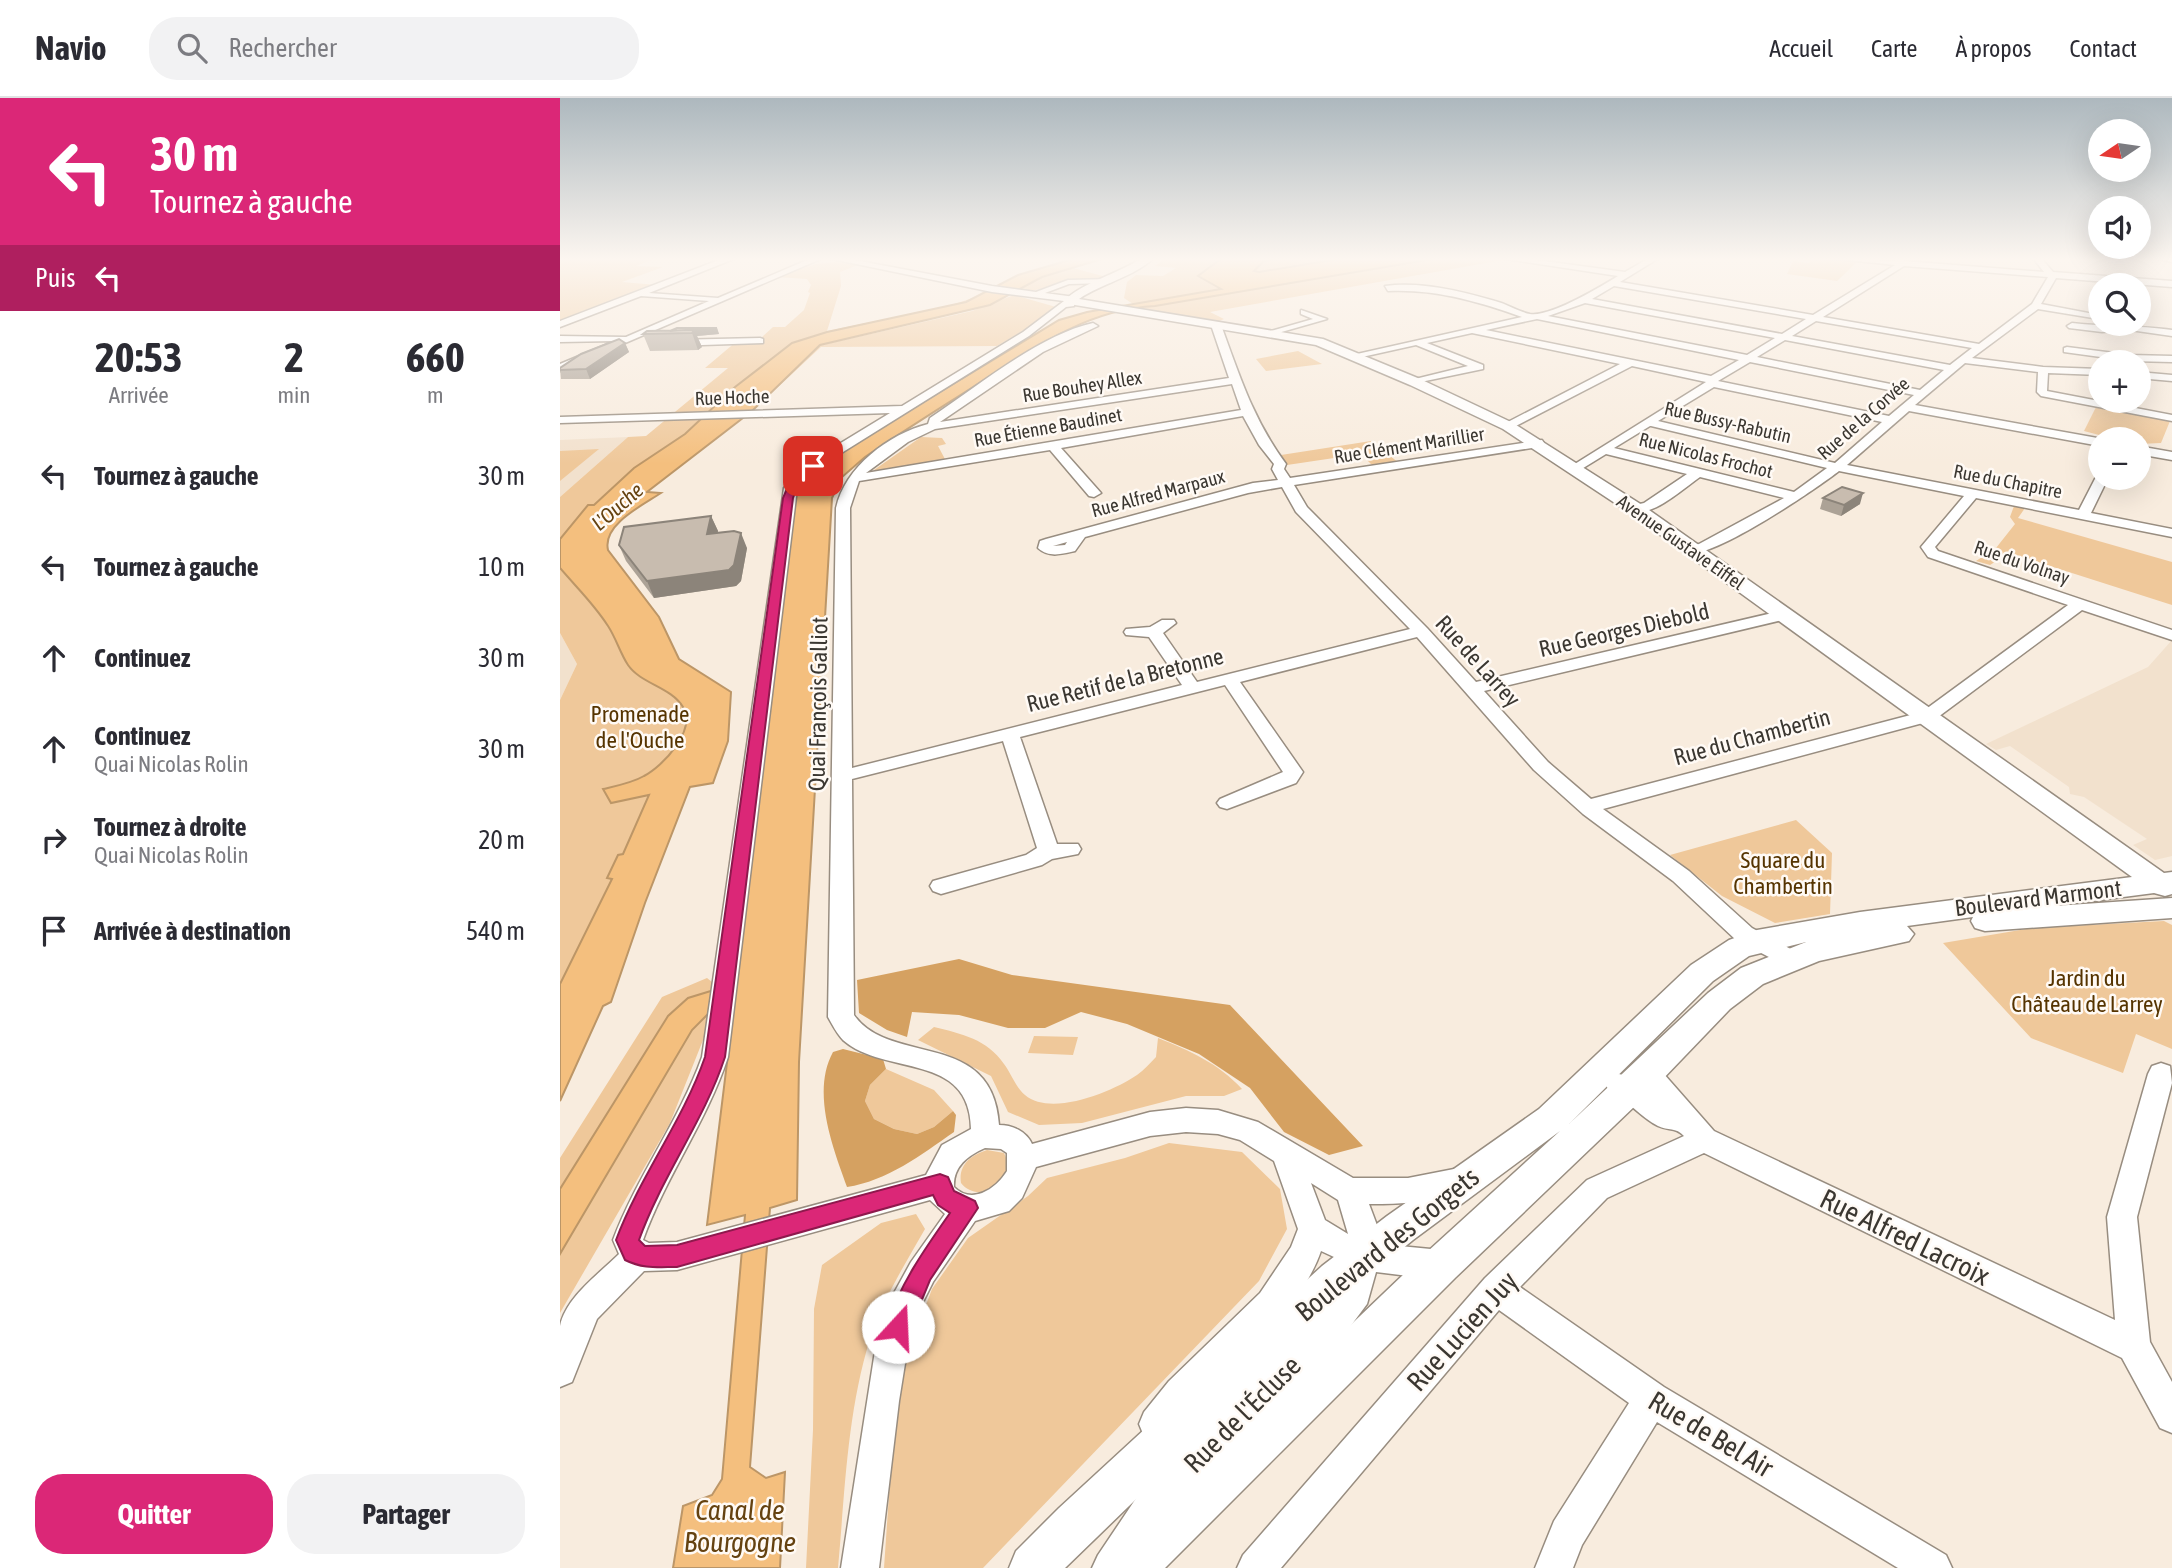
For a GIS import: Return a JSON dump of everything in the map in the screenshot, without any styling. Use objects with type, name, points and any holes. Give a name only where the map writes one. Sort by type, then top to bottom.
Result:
[{"type":"main road","name":"Avenue Gustave Eiffel","points":[[1228,327],[1319,342],[1415,382],[1538,443],[1576,467],[1928,716],[2169,891]]},
{"type":"main road","points":[[2095,891],[2114,851]]},
{"type":"main road","name":"Boulevard Marmont","points":[[1757,941],[1860,922],[2095,891],[2169,891]]},
{"type":"main road","name":"Boulevard Marmont","points":[[1790,959],[1837,945],[2169,891]]},
{"type":"main road","name":"Boulevard des Gorgets","points":[[1033,1568],[1075,1524],[1326,1288],[1465,1180],[1550,1119],[1702,973],[1739,948],[1757,941]]},
{"type":"main road","name":"Boulevard des Gorgets","points":[[1131,1568],[1441,1265],[1735,988],[1761,971],[1790,959]]},
{"type":"street","points":[[560,368],[656,327]]},
{"type":"street","points":[[940,1184],[700,1251],[666,1258],[649,1258],[639,1255],[629,1247],[629,1231],[703,1092],[715,1057],[789,492],[794,481],[807,469],[1039,327]]},
{"type":"street","points":[[855,477],[919,430],[934,426],[934,420],[1049,344],[1082,327]]},
{"type":"street","name":"Rue de Larrey","points":[[1217,327],[1247,412],[1265,445],[1280,464],[1278,469],[1301,509],[1421,631],[1541,766],[1590,809],[1681,876],[1744,934],[1790,959]]},
{"type":"street","points":[[1274,333],[1296,327]]},
{"type":"street","points":[[1353,356],[1488,327]]},
{"type":"street","points":[[1584,327],[1921,393]]},
{"type":"street","points":[[1732,327],[1952,368]]},
{"type":"street","points":[[1576,467],[1800,327]]},
{"type":"street","points":[[1864,327],[1981,347]]},
{"type":"street","name":"Rue de la Corvée","points":[[1693,550],[1704,547],[1796,497],[1837,467],[1952,368],[2007,327]]},
{"type":"street","points":[[2063,370],[2067,350],[2061,341],[2070,339],[2065,329],[2071,327]]},
{"type":"street","points":[[2078,327],[2172,331]]},
{"type":"street","points":[[2151,327],[2172,331]]},
{"type":"street","points":[[1472,330],[1890,420]]},
{"type":"street","points":[[560,339],[631,338]]},
{"type":"street","points":[[656,344],[760,341]]},
{"type":"street","points":[[1415,382],[1479,367],[1417,342]]},
{"type":"street","points":[[617,344],[643,344]]},
{"type":"street","points":[[2067,350],[2130,358],[2172,359]]},
{"type":"street","points":[[1964,359],[2043,370],[2088,371]]},
{"type":"street","points":[[1508,426],[1628,363]]},
{"type":"street","points":[[2043,370],[2042,392],[2088,403]]},
{"type":"street","points":[[2151,376],[2172,378]]},
{"type":"street","name":"Rue Bouhey Allex","points":[[934,426],[1234,380]]},
{"type":"street","points":[[1907,405],[2088,437]]},
{"type":"street","name":"Rue Hoche","points":[[560,420],[906,409]]},
{"type":"street","name":"Rue Étienne Baudinet","points":[[855,477],[877,476],[1247,412]]},
{"type":"street","points":[[2144,413],[2172,418]]},
{"type":"street","name":"Rue Bussy-Rabutin","points":[[1650,423],[1837,467]]},
{"type":"street","name":"Rue Clément Marillier","points":[[1285,480],[1538,443]]},
{"type":"street","points":[[1052,445],[1094,493]]},
{"type":"street","name":"Rue Nicolas Frochot","points":[[1606,450],[1796,497]]},
{"type":"street","name":"Rue du Chapitre","points":[[1837,467],[2172,533]]},
{"type":"street","points":[[1636,509],[1649,506],[1697,473]]},
{"type":"street","name":"Quai François Galliot","points":[[855,477],[846,494],[842,517],[841,1017],[852,1032],[880,1047],[925,1059],[961,1075],[979,1091],[985,1114],[985,1136]]},
{"type":"street","name":"Rue Alfred Marpaux","points":[[1079,535],[1285,480]]},
{"type":"street","points":[[2083,515],[2096,490]]},
{"type":"street","name":"Rue du Volnay","points":[[1973,493],[1928,547],[1933,554],[2172,635]]},
{"type":"street","points":[[1928,716],[2079,604]]},
{"type":"street","name":"Rue Georges Diebold","points":[[1473,688],[1785,615]]},
{"type":"street","points":[[1132,632],[1161,628],[1193,688]]},
{"type":"street","name":"Rue Retif de la Bretonne","points":[[842,776],[1421,631]]},
{"type":"street","points":[[1227,803],[1289,779],[1293,772],[1229,680]]},
{"type":"street","name":"Rue du Chambertin","points":[[1590,809],[1599,803],[1928,716]]},
{"type":"street","points":[[1010,734],[1047,842],[1045,853]]},
{"type":"street","points":[[941,886],[1034,860],[1045,853],[1070,849]]},
{"type":"street","points":[[1637,1037],[1639,1081]]},
{"type":"street","points":[[2161,1074],[2122,1217],[2134,1346],[2172,1416]]},
{"type":"street","name":"Rue Alfred Lacroix","points":[[1592,1079],[1639,1081],[1666,1117],[2134,1346]]},
{"type":"street","points":[[1025,1158],[1150,1124],[1186,1120],[1219,1122],[1248,1130],[1349,1191],[1408,1191],[1465,1180]]},
{"type":"street","name":"Rue Lucien Juy","points":[[1256,1568],[1496,1289],[1597,1189],[1694,1129]]},
{"type":"street","points":[[985,1136],[1002,1136],[1013,1140],[1021,1148],[1025,1158],[1019,1182],[1009,1193],[989,1205],[967,1208],[955,1205],[946,1198],[940,1184],[944,1165],[952,1154],[963,1144],[985,1136]]},
{"type":"street","points":[[1287,1156],[1313,1229],[1339,1247],[1364,1257],[1441,1265]]},
{"type":"street","name":"Rue de l'Écluse","points":[[1111,1568],[1158,1498],[1330,1328],[1356,1293],[1364,1257],[1363,1228],[1349,1191]]},
{"type":"street","points":[[860,1568],[881,1401],[891,1351],[905,1304],[922,1272],[967,1208]]},
{"type":"street","points":[[1075,1524],[1181,1394],[1271,1304],[1304,1255],[1313,1229]]},
{"type":"street","points":[[560,1370],[576,1326],[586,1308],[639,1255]]},
{"type":"street","name":"Rue de Bel Air","points":[[1496,1289],[1652,1399],[1933,1568]]},
{"type":"street","points":[[1554,1568],[1567,1534],[1652,1399]]},
{"type":"shaded area","points":[[628,437],[560,497],[560,440]]},
{"type":"shaded area","points":[[560,633],[577,664],[560,700]]},
{"type":"shaded area","points":[[2172,640],[2172,856],[2155,860],[2133,845],[2147,839],[2084,797],[2070,794],[2069,787],[2010,746],[1996,750],[1986,744],[2148,667]]},
{"type":"shaded area","points":[[959,959],[1012,975],[1230,1005],[1363,1146],[1329,1155],[1284,1132],[1250,1088],[1199,1054],[1127,1024],[1081,1012],[1045,1028],[1008,1028],[959,1015],[912,1012],[907,1037],[887,1030],[859,1013],[857,980]]},
{"type":"shaded area","points":[[843,1049],[883,1059],[886,1069],[870,1085],[865,1101],[874,1119],[894,1129],[917,1134],[934,1127],[953,1111],[956,1115],[954,1132],[890,1173],[847,1187],[826,1120],[824,1102],[827,1068],[833,1052]]},
{"type":"green space","name":"Promenade de l'Ouche","points":[[773,327],[828,327],[827,331],[853,327],[827,332],[822,345],[903,327],[1030,327],[997,346],[821,347],[752,411],[647,492],[661,493],[626,516],[612,532],[608,550],[659,617],[679,659],[731,692],[728,741],[713,783],[690,787],[645,903],[611,1002],[603,1006],[560,1101],[560,700],[577,664],[560,633],[560,497],[628,437],[646,436],[728,368],[705,368],[737,341],[761,338]]},
{"type":"green space","points":[[1298,351],[1322,364],[1266,371],[1256,359]]},
{"type":"green space","points":[[2093,413],[2130,413],[2170,421],[2161,443],[2151,443],[2151,427],[2088,427],[2088,432],[2084,431]]},
{"type":"green space","points":[[921,437],[942,438],[946,444],[938,446],[946,461],[884,472],[874,470]]},
{"type":"green space","points":[[1371,441],[1399,463],[1374,467],[1361,454],[1287,465],[1281,455]]},
{"type":"green space","points":[[599,449],[560,481],[560,451]]},
{"type":"green space","points":[[2014,506],[2025,508],[2018,518],[2172,562],[2172,605],[2009,553],[1990,565],[1976,561],[1996,548],[2015,524],[2010,517]]},
{"type":"green space","name":"Square du Chambertin","points":[[1796,820],[1832,853],[1830,914],[1775,923],[1722,896],[1670,855]]},
{"type":"green space","name":"Jardin du Château de Larrey","points":[[2164,921],[2172,925],[2172,1049],[2136,1034],[2123,1073],[2031,1038],[1943,943],[2032,928]]},
{"type":"green space","points":[[707,978],[717,986],[713,1015],[670,1123],[560,1313],[560,1158],[662,997]]},
{"type":"green space","points":[[934,1027],[982,1043],[1004,1064],[1025,1095],[1050,1104],[1081,1100],[1126,1082],[1156,1057],[1158,1038],[1213,1065],[1242,1089],[1224,1096],[1186,1096],[1082,1123],[1039,1125],[1008,1112],[991,1076],[918,1040]]},
{"type":"green space","points":[[1034,1036],[1078,1037],[1073,1055],[1028,1053]]},
{"type":"green space","points":[[886,1069],[934,1090],[953,1111],[934,1127],[917,1134],[894,1129],[874,1119],[865,1101],[870,1085]]},
{"type":"green space","points":[[1169,1143],[1242,1152],[1280,1189],[1287,1229],[1259,1281],[983,1568],[884,1568],[892,1451],[904,1363],[932,1289],[968,1238],[1028,1196],[1047,1178],[1125,1158]]},
{"type":"green space","points":[[987,1150],[1004,1153],[1010,1167],[997,1187],[987,1192],[975,1192],[961,1183],[962,1171],[971,1158]]},
{"type":"green space","points":[[916,1214],[925,1229],[881,1311],[862,1367],[848,1453],[838,1568],[806,1568],[813,1430],[814,1309],[822,1265],[881,1223]]},
{"type":"water","name":"L'Ouche","points":[[852,327],[898,327],[820,345],[752,411],[647,492],[661,493],[618,523],[608,541],[608,550],[659,617],[679,659],[731,692],[728,741],[713,783],[690,787],[645,903],[611,1002],[603,1006],[560,1101],[560,984],[612,879],[607,878],[618,855],[623,854],[649,795],[611,803],[603,789],[639,778],[660,764],[682,736],[686,716],[678,700],[640,677],[628,665],[603,618],[560,568],[560,539],[588,505],[594,505],[634,468],[685,434],[735,387],[792,343]]},
{"type":"water","name":"Canal de Bourgogne","points":[[1048,327],[1074,327],[1037,346],[865,457],[842,477],[832,498],[799,1062],[797,1200],[770,1208],[750,1467],[766,1478],[785,1472],[780,1568],[673,1568],[683,1506],[712,1495],[722,1479],[745,1215],[707,1225],[734,1006],[713,1009],[692,1030],[560,1254],[560,1189],[668,1016],[688,998],[737,983],[795,499],[802,481],[824,462]]},
{"type":"building","points":[[677,328],[717,328],[670,331]]},
{"type":"building","points":[[695,330],[692,333],[643,334],[647,331]]},
{"type":"building","points":[[619,339],[625,343],[586,369],[560,370],[581,354]]},
{"type":"building","points":[[1842,487],[1863,493],[1844,505],[1823,498]]},
{"type":"building","points":[[711,516],[707,534],[734,531],[741,533],[734,565],[729,570],[647,581],[619,545],[624,527]]},
{"type":"route","points":[[813,466],[794,481],[788,498],[711,1074],[639,1208],[628,1240],[633,1252],[643,1257],[666,1258],[700,1251],[940,1184],[946,1198],[955,1205],[967,1208],[922,1272],[905,1304],[898,1327]]}]
